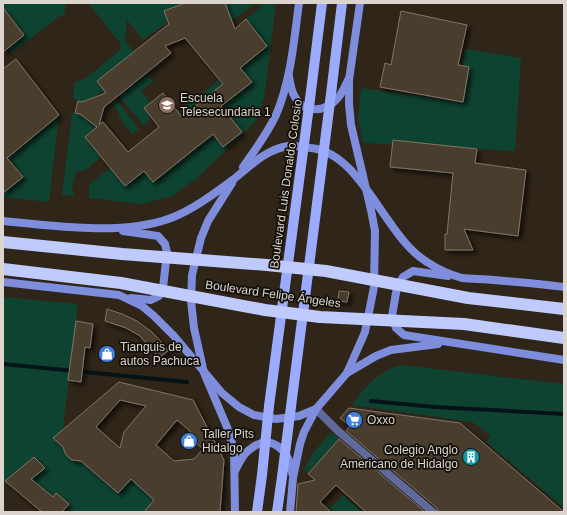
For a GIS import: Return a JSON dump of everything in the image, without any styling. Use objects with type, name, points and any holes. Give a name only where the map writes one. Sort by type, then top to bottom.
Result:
[{"type":"highway","name":"Boulevard Felipe Ángeles","points":[[3,242],[122,254],[267,265],[312,270],[468,298],[564,309]]},
{"type":"highway","name":"Boulevard Felipe Ángeles","points":[[3,270],[121,283],[265,310],[320,317],[464,324],[564,338]]},
{"type":"main road","name":"Boulevard Luis Donaldo Colosio","points":[[204,373],[194,328],[191,301],[192,275],[201,238],[218,204],[235,177],[259,145],[276,114],[289,73],[299,3]]},
{"type":"main road","name":"Boulevard Luis Donaldo Colosio","points":[[257,512],[269,406],[322,3]]},
{"type":"main road","points":[[278,512],[342,3]]},
{"type":"main road","points":[[290,512],[293,478],[300,444],[316,408],[347,373],[365,332],[374,287],[375,231],[351,125],[349,80],[360,3]]},
{"type":"main road","points":[[289,73],[295,97],[300,104],[307,109],[318,110],[337,100],[349,80]]},
{"type":"main road","points":[[3,221],[54,227],[108,228],[133,227],[153,224],[172,218],[211,195],[253,163],[269,153],[288,146],[313,148],[330,153],[346,165],[404,242],[417,255],[426,262],[461,277]]},
{"type":"main road","points":[[3,282],[119,296],[139,300],[151,300],[159,296],[163,288],[167,252],[165,244],[158,236],[108,228]]},
{"type":"main road","points":[[564,287],[413,272],[403,277],[397,287],[392,316],[396,328],[404,335],[446,343],[564,360]]},
{"type":"main road","points":[[119,296],[142,306],[154,316],[174,336],[222,393],[239,407],[254,415],[276,419],[299,416],[316,408]]},
{"type":"main road","points":[[347,373],[376,356],[391,350],[446,343]]},
{"type":"main road","points":[[204,373],[227,427],[234,450],[235,512]]},
{"type":"main road","points":[[235,471],[240,460],[248,450],[258,444],[269,442],[282,449],[290,461],[293,478]]},
{"type":"street","points":[[316,408],[338,430],[433,512]]},
{"type":"green space","points":[[3,3],[66,3],[64,15],[61,15],[12,53],[8,48],[24,35],[3,8]]},
{"type":"green space","points":[[88,3],[185,3],[164,11],[168,22],[143,40],[127,20],[125,41],[134,52],[112,100],[115,98],[139,129],[132,134],[118,116],[120,114],[102,91],[92,99],[84,102],[77,101],[73,98],[75,82],[85,79],[120,50],[121,44]]},
{"type":"green space","points":[[225,3],[252,3],[253,5],[232,21]]},
{"type":"green space","points":[[258,3],[276,3],[264,98],[256,121],[197,178],[172,196],[141,204],[89,198],[89,185],[110,168],[125,186],[144,171],[147,137],[159,127],[184,157],[203,142],[178,112],[194,98],[198,104],[192,109],[223,147],[242,132],[211,94],[205,98],[202,94],[219,80],[233,97],[251,82],[211,32],[249,61],[267,46],[246,19],[261,7]]},
{"type":"green space","points":[[465,49],[521,58],[515,151],[363,143],[358,119],[361,88],[463,102],[469,67],[461,65]]},
{"type":"green space","points":[[146,73],[153,82],[141,91],[151,103],[152,118],[143,125],[118,95]]},
{"type":"green space","points":[[72,113],[101,118],[103,122],[85,137],[101,157],[86,170],[76,172],[72,186],[74,196],[62,195]]},
{"type":"green space","points":[[59,115],[49,202],[3,197],[3,193],[23,176],[8,157]]},
{"type":"green space","points":[[3,297],[78,304],[62,435],[55,440],[63,447],[72,460],[79,461],[83,456],[103,455],[90,469],[118,493],[131,479],[141,488],[165,487],[144,512],[70,512],[66,508],[69,504],[56,493],[41,511],[28,500],[40,486],[31,479],[34,458],[3,483]]},
{"type":"green space","points":[[403,365],[564,384],[564,508],[487,443],[490,435],[472,422],[352,405],[363,390],[377,377],[391,368]]},
{"type":"green space","points":[[331,432],[339,438],[308,474],[304,469],[313,453]]},
{"type":"green space","points":[[343,495],[362,512],[327,512]]},
{"type":"building","points":[[185,3],[225,3],[235,29],[246,19],[267,46],[240,68],[252,82],[221,106],[242,132],[223,147],[213,134],[153,182],[144,171],[125,186],[85,137],[97,127],[80,114],[75,113],[78,101],[82,102],[106,93],[97,81],[169,24],[164,11]],"holes":[[[185,38],[223,84],[182,117],[163,93],[144,108],[159,127],[128,152],[103,122],[99,125],[104,107],[171,53],[165,46]]]},
{"type":"building","points":[[3,8],[24,35],[3,52]]},
{"type":"building","points":[[401,11],[467,25],[458,65],[469,67],[463,102],[380,87],[385,63],[391,65]]},
{"type":"building","points":[[16,59],[59,115],[7,158],[23,177],[3,193],[3,69]]},
{"type":"building","points":[[393,140],[477,149],[475,163],[526,170],[518,236],[464,229],[473,250],[445,250],[445,234],[447,234],[453,173],[390,167]]},
{"type":"building","points":[[339,291],[349,292],[347,302],[338,301]]},
{"type":"building","points":[[107,309],[137,321],[152,332],[168,351],[159,358],[140,336],[126,328],[105,321]]},
{"type":"building","points":[[76,321],[93,324],[90,348],[85,347],[81,382],[68,380]]},
{"type":"building","points":[[119,382],[193,400],[224,460],[220,512],[144,512],[154,500],[131,479],[118,493],[81,461],[72,460],[66,455],[63,447],[53,438]],"holes":[[[120,400],[146,406],[124,432],[120,448],[96,427]],[[177,420],[190,431],[195,442],[203,449],[194,459],[174,461],[156,445]]]},
{"type":"building","points":[[349,408],[460,423],[564,512],[438,512],[437,508],[346,431],[350,426],[340,418]]},
{"type":"building","points":[[339,439],[425,512],[366,512],[336,485],[320,502],[331,512],[296,512],[298,484],[315,480],[308,474]]},
{"type":"building","points":[[34,457],[45,468],[31,479],[53,497],[56,493],[69,504],[62,512],[42,512],[5,481]]},
{"type":"waterway","points":[[3,364],[187,382]]},
{"type":"waterway","points":[[371,401],[435,407],[564,414]]},
{"type":"place","name":"Escuela Telesecundaria 1","points":[[167,105]]},
{"type":"place","name":"Tianguis de autos Pachuca","points":[[107,354]]},
{"type":"place","name":"Oxxo","points":[[354,420]]},
{"type":"place","name":"Taller Pits Hidalgo","points":[[189,441]]},
{"type":"place","name":"Colegio Anglo Americano de Hidalgo","points":[[471,457]]}]
